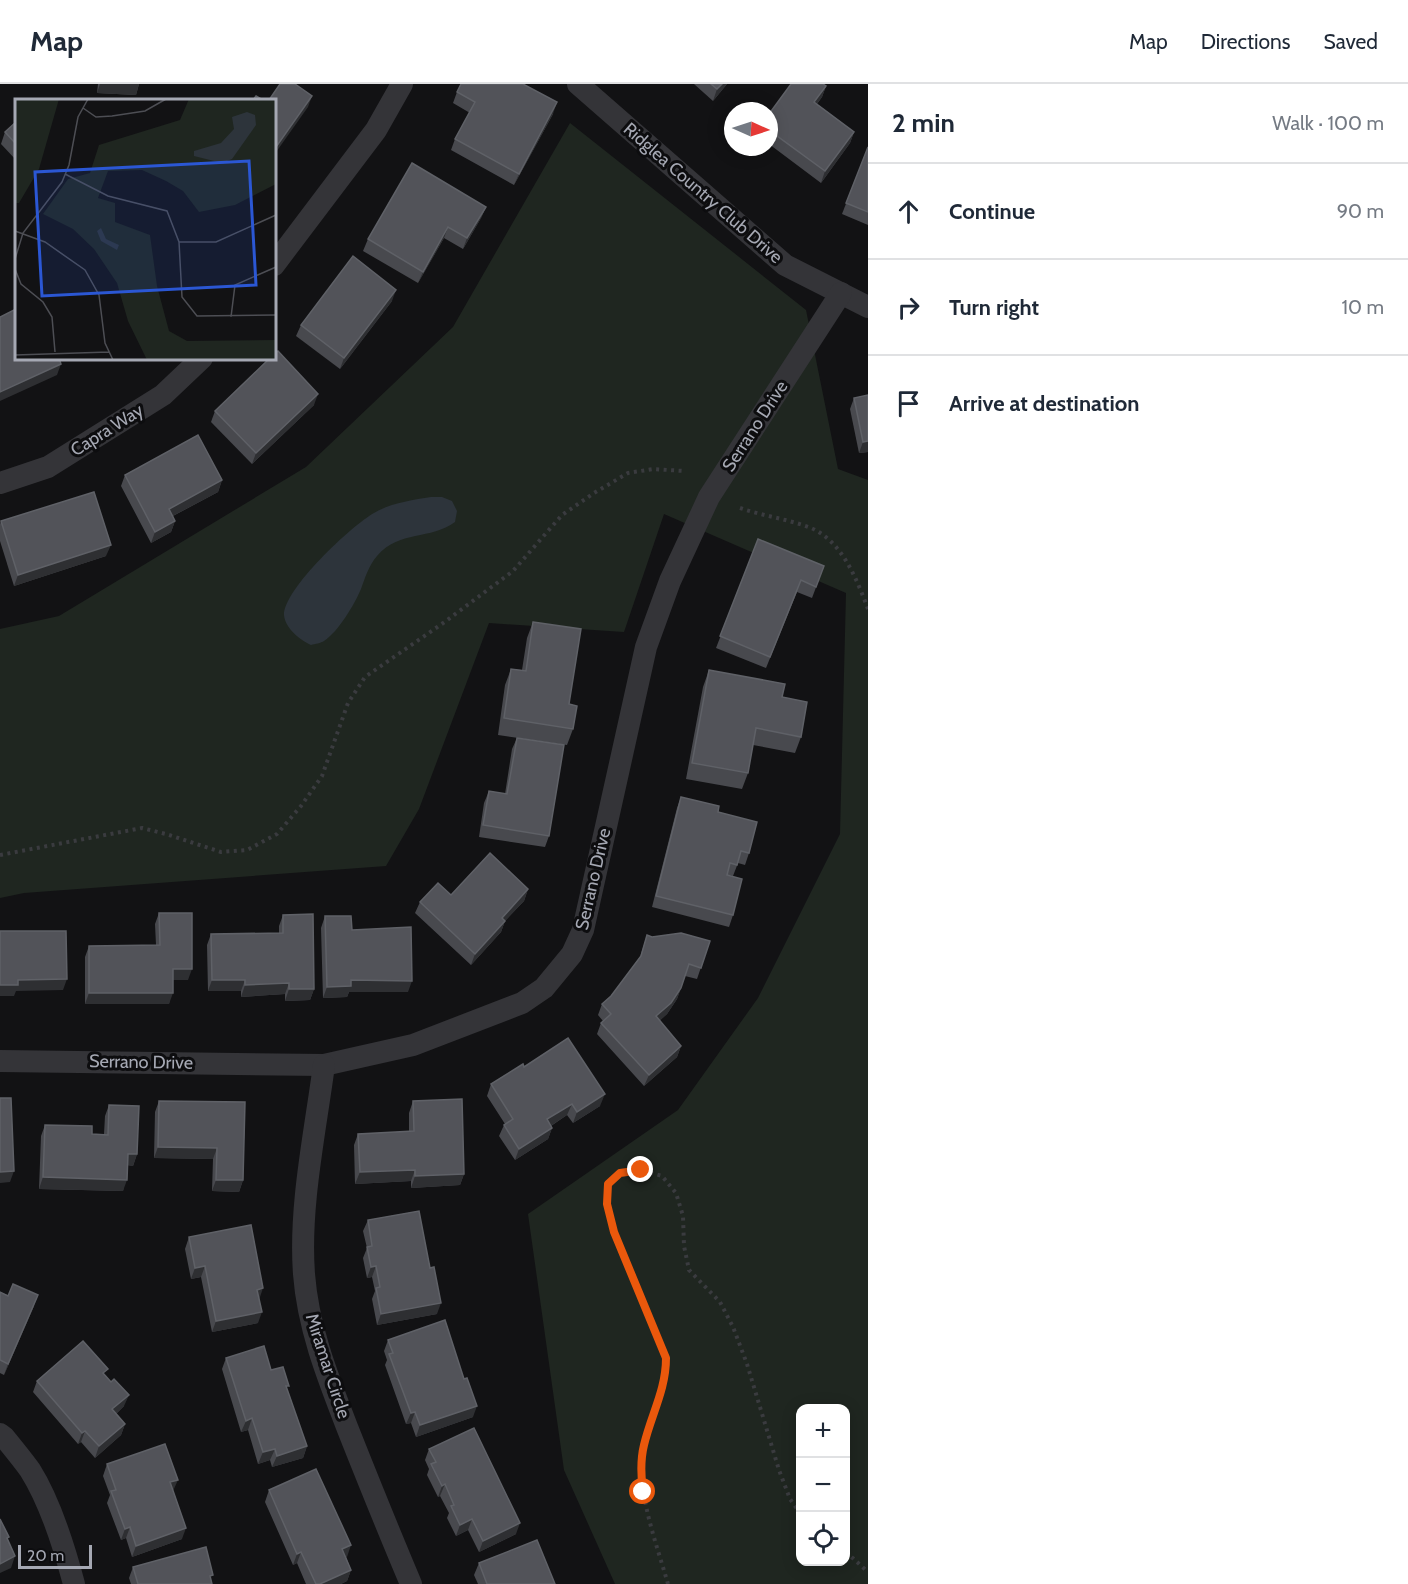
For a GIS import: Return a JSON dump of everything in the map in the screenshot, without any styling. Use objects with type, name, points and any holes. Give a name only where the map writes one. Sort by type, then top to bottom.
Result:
[{"type":"street","points":[[276,262],[376,130],[402,84]]},
{"type":"street","name":"Ridglea Country Club Drive","points":[[578,84],[785,265],[868,307]]},
{"type":"street","name":"Serrano Drive","points":[[0,1061],[324,1065],[413,1045],[522,1003],[544,988],[572,954],[583,930],[646,647],[670,581],[709,497],[841,293]]},
{"type":"street","name":"Capra Way","points":[[0,483],[48,467],[163,395],[200,360]]},
{"type":"street","name":"Miramar Circle","points":[[324,1065],[303,1230],[304,1276],[310,1321],[326,1372],[381,1515],[411,1584]]},
{"type":"street","points":[[0,1434],[31,1471],[57,1531],[74,1584]]},
{"type":"path","points":[[0,855],[142,828],[221,852],[247,850],[277,834],[302,806],[322,776],[348,703],[365,677],[513,571],[562,515],[594,493],[628,473],[653,469],[684,471]]},
{"type":"path","points":[[740,508],[796,523],[813,529],[822,536],[838,549],[850,568],[868,609]]},
{"type":"path","points":[[668,1584],[643,1492],[641,1471],[643,1446],[666,1376],[666,1358],[614,1232],[607,1204],[608,1184],[620,1173],[641,1170],[662,1176],[676,1193],[683,1216],[684,1246],[689,1270],[720,1302],[733,1327],[747,1364],[779,1470],[790,1499],[800,1512]]},
{"type":"path","points":[[850,1556],[868,1572]]},
{"type":"shaded area","points":[[570,123],[806,310],[838,469],[868,480],[868,1584],[615,1584],[564,1470],[528,1214],[678,1110],[758,998],[840,834],[846,593],[664,514],[624,632],[489,623],[419,809],[386,866],[24,893],[0,898],[0,629],[59,616],[306,467],[453,327]]},
{"type":"shaded area","points":[[442,497],[452,501],[457,511],[455,522],[446,528],[395,542],[377,556],[346,617],[330,637],[311,645],[294,633],[285,620],[287,604],[306,575],[335,544],[374,513],[402,502]]},
{"type":"building","points":[[280,84],[295,84],[312,96],[276,147],[276,99],[270,99]]},
{"type":"building","points":[[461,84],[523,84],[557,102],[519,174],[455,139],[475,102],[457,92]]},
{"type":"building","points":[[711,84],[722,84],[717,89]]},
{"type":"building","points":[[791,84],[823,84],[826,86],[814,102],[854,132],[825,171],[778,137],[778,102]]},
{"type":"building","points":[[15,123],[15,143],[5,132]]},
{"type":"building","points":[[868,147],[868,212],[846,203]]},
{"type":"building","points":[[412,163],[486,207],[467,238],[448,227],[423,272],[368,239]]},
{"type":"building","points":[[353,256],[396,290],[344,358],[301,325]]},
{"type":"building","points":[[15,310],[15,360],[60,360],[61,364],[0,392],[0,317]]},
{"type":"building","points":[[278,351],[318,394],[256,453],[215,411],[268,360],[276,360]]},
{"type":"building","points":[[868,395],[868,441],[863,442],[854,398]]},
{"type":"building","points":[[198,435],[222,480],[169,509],[175,521],[155,532],[125,475]]},
{"type":"building","points":[[94,492],[111,545],[18,575],[1,521]]},
{"type":"building","points":[[758,539],[824,566],[816,587],[801,580],[770,657],[720,636]]},
{"type":"building","points":[[533,622],[581,629],[569,704],[577,706],[573,729],[504,718],[511,669],[526,671]]},
{"type":"building","points":[[709,670],[785,684],[782,697],[807,702],[801,737],[756,728],[748,773],[692,763]]},
{"type":"building","points":[[517,738],[564,745],[549,836],[483,825],[489,791],[507,794]]},
{"type":"building","points":[[681,797],[719,806],[718,812],[757,822],[749,853],[741,851],[737,865],[730,863],[727,875],[742,879],[733,915],[656,896]]},
{"type":"building","points":[[490,853],[528,889],[502,918],[505,921],[475,954],[420,902],[438,883],[451,895]]},
{"type":"building","points":[[159,913],[192,913],[192,969],[173,969],[173,993],[89,993],[89,946],[160,945]]},
{"type":"building","points":[[313,914],[314,989],[289,989],[289,983],[245,985],[245,980],[212,980],[211,934],[283,933],[283,915]]},
{"type":"building","points":[[325,916],[351,916],[352,930],[411,927],[412,981],[351,980],[351,986],[327,987]]},
{"type":"building","points":[[0,931],[66,931],[67,979],[18,980],[18,985],[0,985]]},
{"type":"building","points":[[681,933],[710,941],[701,968],[689,964],[681,988],[671,1003],[656,1016],[681,1046],[649,1075],[601,1023],[611,1014],[602,1004],[611,996],[641,956],[647,935],[652,937]]},
{"type":"building","points":[[568,1038],[605,1094],[577,1112],[572,1104],[547,1119],[552,1128],[519,1149],[504,1125],[513,1119],[491,1084],[523,1064],[524,1067]]},
{"type":"building","points":[[0,1098],[11,1098],[14,1171],[0,1172]]},
{"type":"building","points":[[462,1099],[464,1174],[415,1176],[415,1170],[360,1172],[358,1134],[414,1131],[413,1101]]},
{"type":"building","points":[[159,1101],[245,1102],[243,1180],[216,1180],[217,1148],[158,1147]]},
{"type":"building","points":[[109,1105],[139,1106],[137,1154],[128,1154],[127,1180],[43,1177],[45,1125],[92,1126],[92,1134],[108,1135]]},
{"type":"building","points":[[419,1211],[430,1268],[434,1267],[441,1303],[381,1314],[376,1288],[380,1287],[376,1266],[371,1267],[367,1247],[372,1246],[368,1220]]},
{"type":"building","points":[[251,1225],[263,1288],[257,1290],[262,1312],[216,1321],[205,1266],[195,1268],[189,1237]]},
{"type":"building","points":[[13,1284],[38,1295],[8,1364],[0,1360],[0,1292],[8,1296]]},
{"type":"building","points":[[445,1320],[464,1379],[467,1378],[477,1406],[420,1425],[415,1412],[411,1413],[389,1354],[393,1353],[388,1340]]},
{"type":"building","points":[[83,1341],[108,1369],[103,1373],[111,1382],[114,1379],[129,1395],[112,1409],[125,1424],[99,1446],[85,1431],[82,1433],[37,1381]]},
{"type":"building","points":[[264,1346],[271,1370],[283,1367],[289,1386],[286,1386],[307,1446],[277,1456],[275,1449],[263,1452],[252,1418],[246,1421],[226,1358]]},
{"type":"building","points":[[474,1428],[520,1523],[483,1541],[472,1519],[460,1525],[451,1506],[454,1505],[445,1484],[442,1486],[431,1464],[436,1462],[429,1449]]},
{"type":"building","points":[[165,1444],[178,1480],[170,1482],[186,1528],[136,1546],[130,1527],[125,1529],[111,1491],[116,1490],[107,1464]]},
{"type":"building","points":[[316,1469],[351,1545],[342,1549],[351,1570],[320,1584],[316,1584],[301,1552],[297,1554],[269,1490]]},
{"type":"building","points":[[0,1519],[15,1556],[0,1564]]},
{"type":"building","points":[[537,1540],[555,1584],[487,1584],[479,1563]]},
{"type":"building","points":[[206,1547],[213,1575],[210,1576],[212,1584],[138,1584],[133,1567]]},
{"type":"route","points":[[641,1170],[620,1173],[608,1184],[607,1204],[614,1232],[666,1358],[666,1376],[659,1403],[643,1446],[641,1471],[643,1492]]}]
